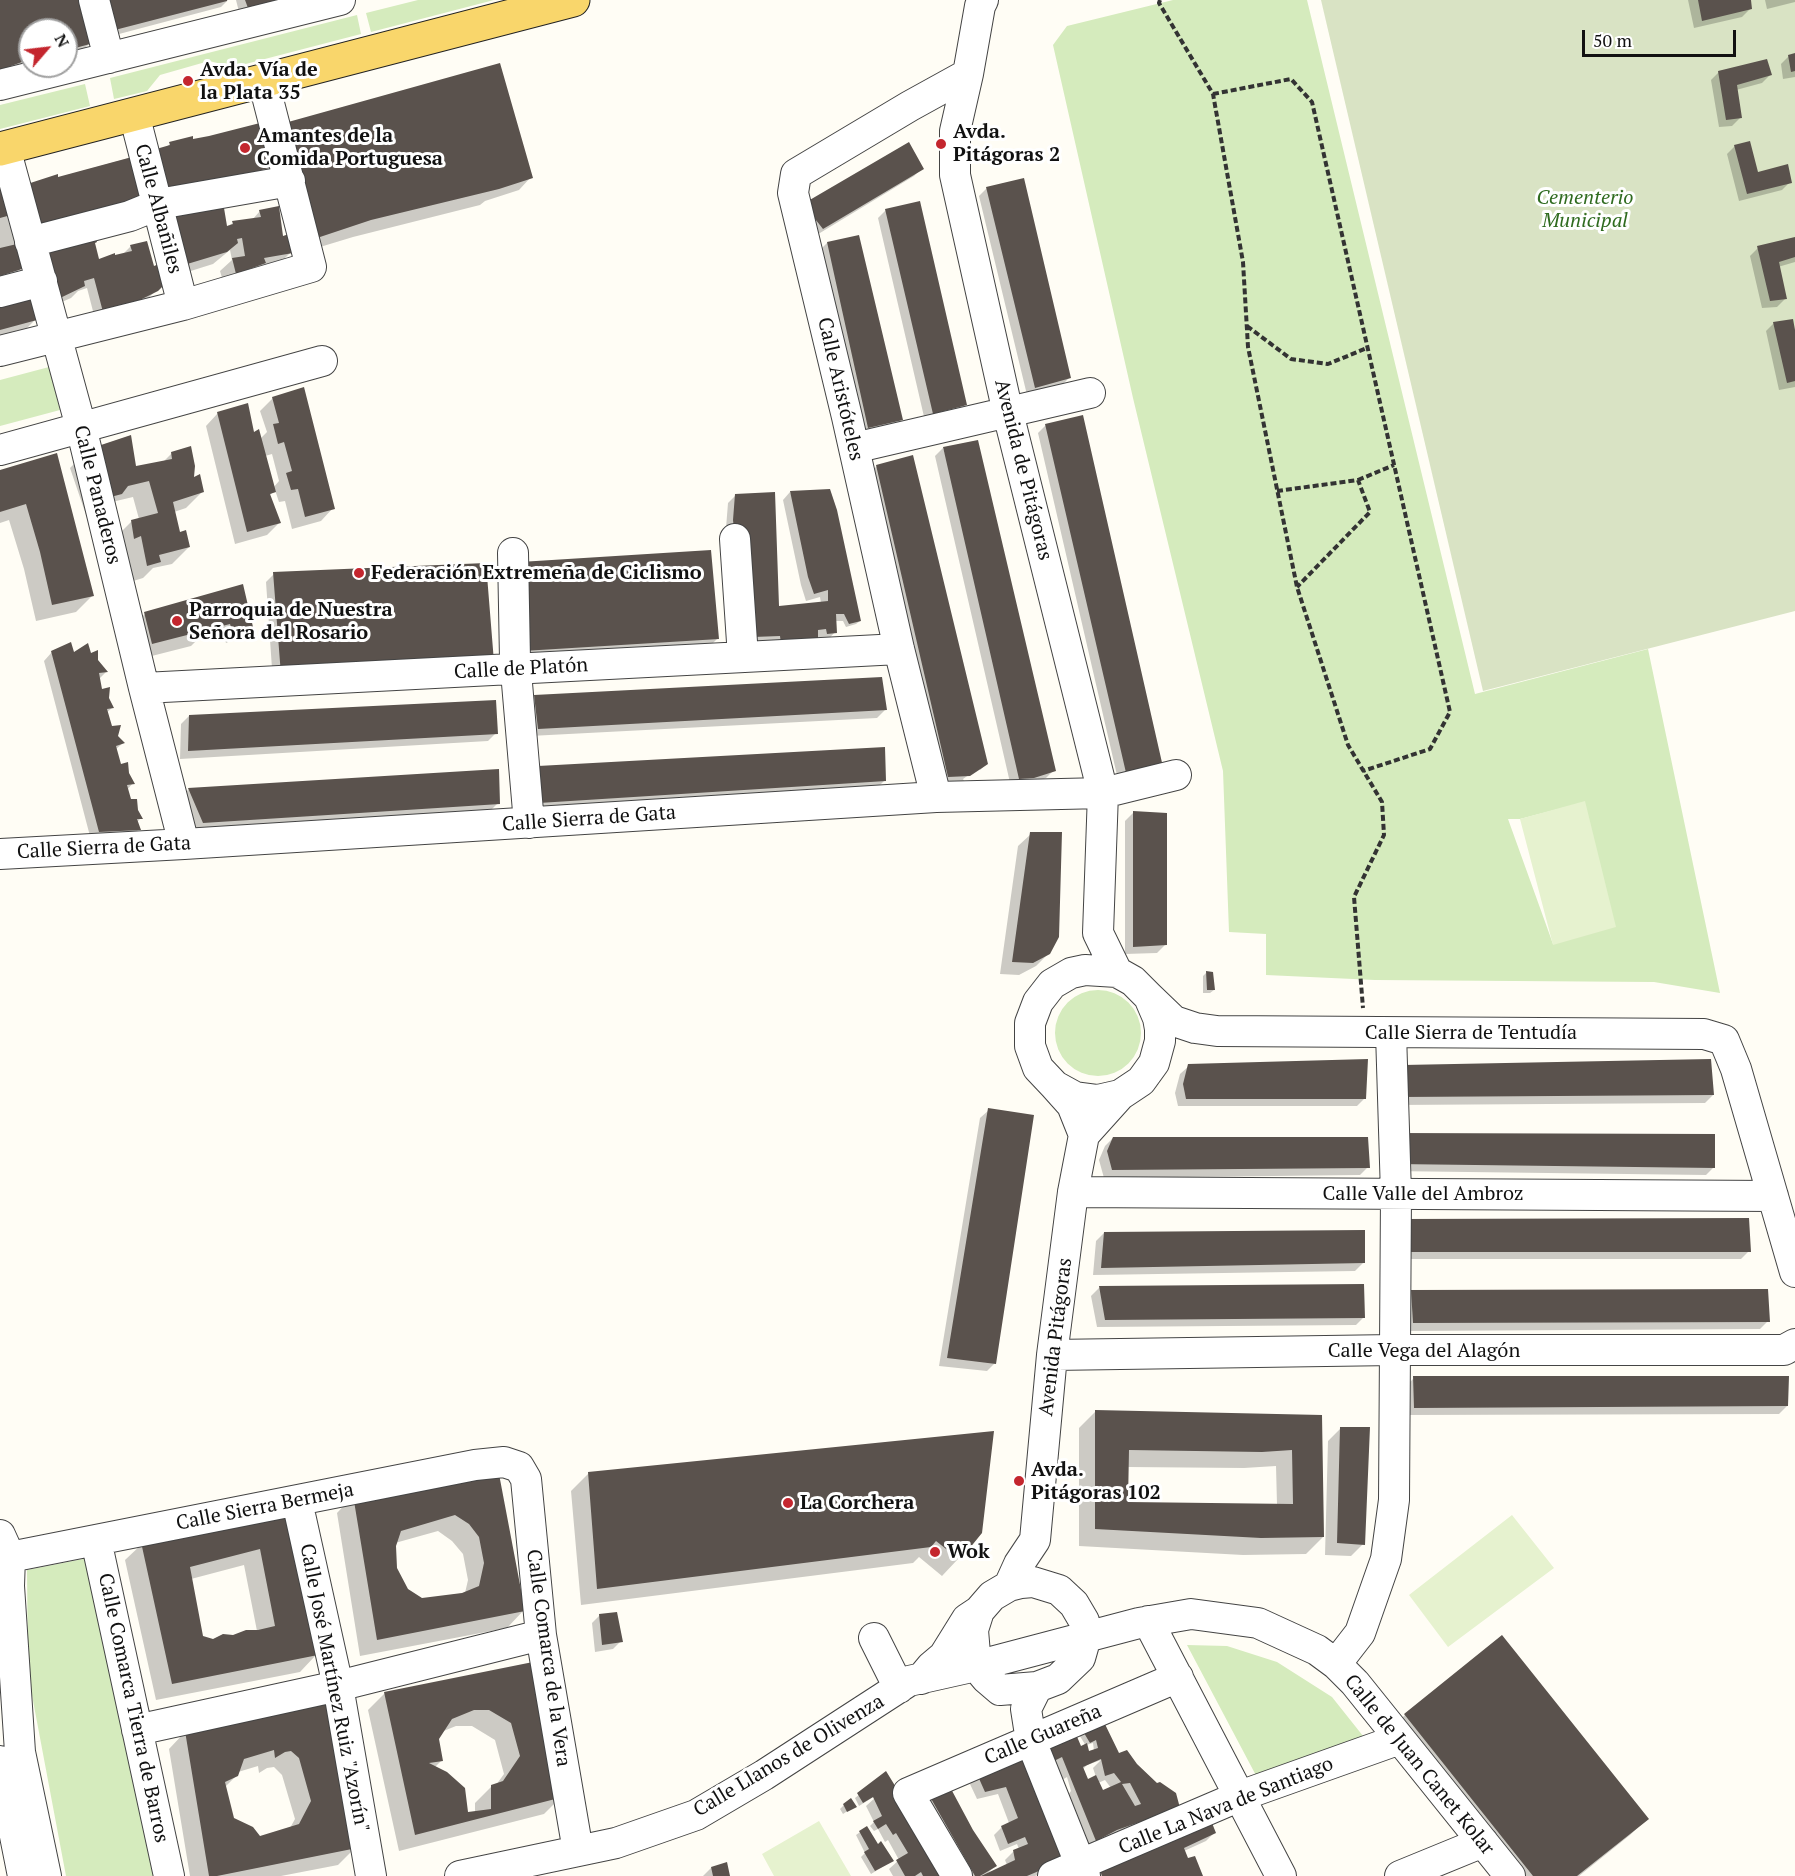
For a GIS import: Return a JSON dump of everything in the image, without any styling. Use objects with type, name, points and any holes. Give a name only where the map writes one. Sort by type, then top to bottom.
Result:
[{"type":"main road","points":[[3,148],[573,0]]},
{"type":"street","points":[[94,0],[109,58]]},
{"type":"street","points":[[0,85],[329,1]]},
{"type":"street","name":"Avenida de Pitágoras","points":[[981,2],[955,131],[955,175],[1008,413],[1103,793],[1098,933],[1117,972]]},
{"type":"street","name":"Calle Aristóteles","points":[[936,797],[899,649],[794,197],[796,174],[968,74]]},
{"type":"street","points":[[0,351],[183,304],[310,267],[263,80]]},
{"type":"street","name":"Calle Albañiles","points":[[134,114],[183,304]]},
{"type":"street","name":"Calle Panaderos","points":[[3,148],[19,234],[42,281],[81,427],[184,844]]},
{"type":"street","points":[[19,234],[42,240],[130,216],[157,205],[290,181]]},
{"type":"street","points":[[0,292],[42,281]]},
{"type":"street","points":[[0,450],[322,361]]},
{"type":"street","points":[[854,448],[1090,393]]},
{"type":"street","points":[[735,539],[743,657]]},
{"type":"street","points":[[513,553],[515,660],[529,823]]},
{"type":"street","name":"Calle de Platón","points":[[144,688],[899,649]]},
{"type":"street","name":"Calle Sierra de Gata","points":[[0,854],[936,797],[1103,793],[1176,775]]},
{"type":"street","points":[[1071,973],[1098,933]]},
{"type":"street","points":[[1084,970],[1117,972],[1133,981],[1149,997],[1158,1018],[1160,1041],[1154,1063],[1141,1081],[1120,1095],[1084,1135],[1072,1105],[1038,1068],[1030,1046],[1030,1023],[1038,1002],[1052,984],[1071,973],[1084,970]]},
{"type":"street","name":"Calle Sierra de Tentudía","points":[[1149,997],[1174,1021],[1195,1028],[1217,1031],[1704,1034],[1724,1040],[1736,1069],[1773,1196]]},
{"type":"street","name":"Calle Sierra de Tentudía","points":[[1154,1063],[1217,1031]]},
{"type":"street","points":[[1336,1664],[1360,1633],[1386,1558],[1394,1500],[1396,1194],[1378,1033]]},
{"type":"street","points":[[1054,1086],[1075,1097],[1086,1099],[1098,1100],[1120,1095]]},
{"type":"street","name":"Avenida Pitágoras","points":[[1084,1135],[1073,1192],[1052,1355],[1035,1540],[1052,1580],[1074,1604],[1084,1621],[1086,1637]]},
{"type":"street","name":"Calle Valle del Ambroz","points":[[1073,1192],[1773,1196]]},
{"type":"street","points":[[1773,1196],[1795,1272]]},
{"type":"street","name":"Calle Vega del Alagón","points":[[1052,1355],[1394,1350],[1784,1350],[1795,1344]]},
{"type":"street","name":"Calle Sierra Bermeja","points":[[5,1546],[96,1540],[475,1465],[504,1462],[519,1467]]},
{"type":"street","name":"Calle Comarca de la Vera","points":[[519,1467],[526,1479],[541,1635],[578,1851]]},
{"type":"street","name":"Calle José Martínez Ruiz \"Azorín\"","points":[[297,1500],[338,1686],[371,1876]]},
{"type":"street","name":"Calle Comarca Tierra de Barros","points":[[96,1540],[169,1876]]},
{"type":"street","name":"Avenida Pitágoras","points":[[1009,1586],[1019,1564],[1035,1540]]},
{"type":"street","points":[[5,1546],[20,1752],[46,1876]]},
{"type":"street","points":[[874,1638],[910,1683],[944,1656],[967,1618],[979,1611],[992,1596],[1009,1586],[1021,1583],[1033,1582],[1059,1590]]},
{"type":"street","points":[[979,1611],[973,1630],[976,1666],[1000,1690],[1031,1698],[1071,1669],[1080,1658],[1086,1637]]},
{"type":"street","name":"Calle de Juan Canet Kolar","points":[[976,1666],[1148,1621],[1191,1614],[1258,1623],[1317,1650],[1336,1664],[1355,1683],[1510,1876]]},
{"type":"street","points":[[1148,1621],[1281,1876]]},
{"type":"street","points":[[137,1730],[338,1686],[541,1635]]},
{"type":"street","name":"Calle Llanos de Olivenza","points":[[460,1876],[616,1843],[696,1815],[910,1683],[976,1666]]},
{"type":"street","name":"Calle Guareña","points":[[957,1876],[908,1793],[1178,1677]]},
{"type":"street","points":[[1031,1698],[1031,1741],[1083,1870]]},
{"type":"street","name":"Calle La Nava de Santiago","points":[[1053,1876],[1083,1870],[1240,1796],[1400,1739]]},
{"type":"street","points":[[0,1761],[23,1876]]},
{"type":"street","points":[[1400,1876],[1483,1842]]},
{"type":"path","points":[[1160,0],[1159,3],[1213,94],[1243,262],[1248,347],[1297,587],[1347,745],[1382,802],[1384,835],[1354,897],[1378,1033]]},
{"type":"path","points":[[1213,94],[1291,79],[1312,102],[1450,712],[1430,749],[1363,771]]},
{"type":"path","points":[[1247,326],[1291,359],[1328,364],[1367,348]]},
{"type":"path","points":[[1277,491],[1358,480],[1394,465]]},
{"type":"path","points":[[1297,587],[1370,512],[1358,480]]},
{"type":"green space","points":[[418,0],[494,0],[371,32],[366,13]]},
{"type":"green space","points":[[1173,0],[1307,0],[1475,694],[1648,649],[1720,993],[1654,982],[1375,980],[1266,975],[1266,934],[1229,932],[1223,771],[1133,398],[1053,45],[1067,26]],"holes":[[[1585,802],[1553,944],[1508,819],[1520,819]]]},
{"type":"green space","name":"Cementerio Municipal","points":[[1321,0],[1795,0],[1795,611],[1483,691]]},
{"type":"green space","points":[[357,15],[361,34],[234,67],[209,61],[160,75],[147,91],[114,99],[110,78]]},
{"type":"green space","points":[[85,84],[90,106],[0,129],[0,105]]},
{"type":"green space","points":[[49,367],[60,410],[0,426],[0,380]]},
{"type":"green space","points":[[1585,801],[1616,927],[1553,945],[1520,819]]},
{"type":"green space","points":[[1098,990],[1122,997],[1134,1009],[1141,1033],[1134,1057],[1122,1069],[1098,1076],[1074,1069],[1062,1057],[1055,1033],[1062,1009],[1074,997]]},
{"type":"green space","points":[[1512,1515],[1554,1568],[1448,1647],[1409,1595]]},
{"type":"green space","points":[[93,1557],[158,1876],[66,1876],[28,1674],[27,1570]]},
{"type":"green space","points":[[1187,1645],[1227,1646],[1277,1662],[1332,1697],[1367,1741],[1260,1783]]},
{"type":"green space","points":[[819,1821],[851,1876],[774,1876],[762,1854]]},
{"type":"building","points":[[0,0],[79,0],[90,44],[78,47],[78,18],[18,18],[18,63],[0,70]]},
{"type":"building","points":[[104,0],[227,0],[227,1],[111,31]]},
{"type":"building","points":[[245,0],[277,0],[278,1],[248,8]]},
{"type":"building","points":[[1698,0],[1751,0],[1752,9],[1702,21]]},
{"type":"building","points":[[1795,53],[1795,71],[1791,72],[1788,55]]},
{"type":"building","points":[[1767,59],[1772,75],[1737,85],[1742,118],[1726,120],[1718,71]]},
{"type":"building","points":[[500,63],[533,178],[499,189],[371,220],[314,239],[281,124]]},
{"type":"building","points":[[260,123],[272,167],[220,182],[193,194],[189,183],[175,189],[149,190],[139,154],[170,145],[169,142],[193,136],[193,139],[209,136]]},
{"type":"building","points":[[1750,141],[1758,172],[1788,164],[1792,183],[1747,194],[1734,145]]},
{"type":"building","points":[[909,142],[924,169],[823,229],[812,215],[808,201]]},
{"type":"building","points":[[132,157],[145,204],[29,239],[18,187],[58,174],[58,177]]},
{"type":"building","points":[[1024,178],[1071,378],[1035,388],[986,187]]},
{"type":"building","points":[[0,190],[2,190],[11,215],[0,218]]},
{"type":"building","points":[[222,196],[227,226],[233,224],[232,221],[261,217],[259,210],[279,206],[283,236],[289,234],[293,253],[264,258],[266,263],[236,274],[232,258],[245,256],[242,238],[237,239],[238,243],[227,252],[174,268],[162,223],[187,209]]},
{"type":"building","points":[[920,201],[967,405],[933,414],[885,209]]},
{"type":"building","points":[[94,232],[99,259],[115,253],[115,255],[132,251],[130,245],[147,241],[154,266],[159,264],[165,284],[158,291],[136,302],[103,312],[94,278],[84,281],[85,286],[58,299],[38,253]]},
{"type":"building","points":[[859,235],[903,420],[868,428],[827,242]]},
{"type":"building","points":[[1795,237],[1795,257],[1779,262],[1787,299],[1770,301],[1757,246]]},
{"type":"building","points":[[17,244],[22,269],[0,276],[0,248]]},
{"type":"building","points":[[31,298],[37,320],[0,330],[0,307]]},
{"type":"building","points":[[1793,319],[1795,381],[1787,383],[1773,322]]},
{"type":"building","points":[[304,387],[335,509],[305,517],[298,489],[291,490],[286,473],[292,471],[284,442],[278,444],[273,424],[279,423],[272,397]]},
{"type":"building","points":[[248,403],[254,432],[259,429],[276,492],[270,494],[281,523],[247,532],[217,412]]},
{"type":"building","points":[[1083,415],[1163,767],[1127,777],[1045,424]]},
{"type":"building","points":[[131,435],[136,466],[172,459],[171,452],[191,446],[195,466],[194,477],[200,474],[204,492],[173,502],[180,532],[186,530],[190,547],[159,555],[161,562],[147,566],[141,536],[134,539],[131,520],[158,513],[149,481],[128,486],[122,494],[103,499],[86,450]]},
{"type":"building","points":[[978,440],[1056,771],[1034,778],[1019,779],[943,447]]},
{"type":"building","points":[[57,453],[94,596],[52,605],[26,504],[0,512],[0,470]]},
{"type":"building","points":[[913,455],[988,764],[970,776],[948,777],[876,465]]},
{"type":"building","points":[[830,489],[837,510],[861,621],[849,624],[844,614],[836,614],[837,633],[827,634],[826,629],[818,630],[818,644],[781,644],[780,636],[753,637],[736,547],[733,520],[735,494],[775,492],[779,606],[828,601],[828,590],[814,594],[808,577],[790,491]]},
{"type":"building","points":[[711,550],[719,639],[523,651],[520,562]]},
{"type":"building","points":[[486,563],[494,662],[281,675],[273,572]]},
{"type":"building","points":[[243,584],[253,627],[234,636],[230,624],[152,644],[144,612]]},
{"type":"building","points":[[71,642],[74,652],[88,643],[91,653],[98,650],[98,660],[108,672],[99,673],[102,689],[110,687],[109,698],[114,708],[107,709],[112,726],[121,725],[118,736],[125,743],[116,746],[121,764],[128,762],[129,773],[135,784],[127,785],[131,799],[137,799],[138,810],[143,819],[137,819],[141,830],[99,832],[51,651]]},
{"type":"building","points":[[882,677],[887,710],[538,729],[534,695]]},
{"type":"building","points":[[496,700],[498,734],[188,751],[189,715]]},
{"type":"building","points":[[885,747],[886,781],[539,803],[538,766]]},
{"type":"building","points":[[499,769],[500,804],[203,823],[188,788]]},
{"type":"building","points":[[1133,811],[1167,813],[1167,945],[1133,947]]},
{"type":"building","points":[[1030,832],[1062,832],[1059,937],[1050,954],[1033,963],[1012,962]]},
{"type":"building","points":[[1206,971],[1213,972],[1215,990],[1207,990]]},
{"type":"building","points":[[1368,1059],[1366,1099],[1186,1099],[1183,1084],[1188,1064]]},
{"type":"building","points":[[1711,1059],[1714,1095],[1401,1097],[1403,1065]]},
{"type":"building","points":[[988,1108],[1034,1115],[996,1364],[947,1358]]},
{"type":"building","points":[[1394,1133],[1715,1134],[1715,1168],[1395,1164]]},
{"type":"building","points":[[1113,1137],[1368,1137],[1370,1168],[1112,1170],[1107,1151]]},
{"type":"building","points":[[1749,1218],[1751,1252],[1403,1252],[1404,1219]]},
{"type":"building","points":[[1365,1230],[1365,1263],[1101,1268],[1104,1232]]},
{"type":"building","points":[[1364,1284],[1365,1318],[1105,1320],[1099,1286]]},
{"type":"building","points":[[1768,1289],[1770,1322],[1413,1323],[1411,1290]]},
{"type":"building","points":[[1413,1376],[1789,1376],[1788,1406],[1414,1408]]},
{"type":"building","points":[[1095,1410],[1322,1415],[1324,1537],[1261,1538],[1095,1529]],"holes":[[[1129,1450],[1262,1452],[1292,1450],[1293,1504],[1128,1502]]]},
{"type":"building","points":[[1340,1427],[1370,1427],[1365,1545],[1337,1543]]},
{"type":"building","name":"La Corchera","points":[[994,1431],[982,1533],[960,1560],[936,1541],[931,1547],[597,1589],[588,1472]]},
{"type":"building","points":[[499,1474],[525,1611],[377,1640],[353,1495]],"holes":[[[455,1515],[469,1524],[479,1537],[484,1563],[479,1586],[462,1593],[422,1598],[408,1589],[397,1568],[396,1546],[401,1531]]]},
{"type":"building","points":[[290,1515],[318,1655],[172,1684],[141,1542]],"holes":[[[260,1549],[275,1626],[246,1630],[233,1635],[223,1634],[213,1639],[203,1636],[190,1567]]]},
{"type":"building","points":[[617,1612],[623,1642],[602,1645],[599,1614]]},
{"type":"building","points":[[1502,1635],[1649,1819],[1577,1876],[1533,1876],[1404,1714]]},
{"type":"building","points":[[533,1662],[563,1797],[415,1835],[384,1692]],"holes":[[[474,1710],[489,1710],[511,1723],[520,1756],[503,1781],[491,1785],[491,1809],[468,1812],[465,1788],[447,1772],[429,1763],[443,1761],[439,1739],[452,1719]]]},
{"type":"building","points":[[328,1702],[357,1848],[209,1876],[185,1731]],"holes":[[[274,1750],[275,1758],[291,1751],[299,1758],[311,1801],[299,1824],[260,1836],[253,1827],[234,1818],[225,1782],[238,1776],[244,1759]]]},
{"type":"building","points":[[1102,1718],[1119,1753],[1127,1750],[1137,1764],[1157,1783],[1160,1782],[1176,1793],[1180,1808],[1117,1830],[1096,1841],[1062,1757],[1054,1761],[1048,1743],[1075,1732],[1081,1746],[1087,1743],[1089,1751],[1098,1748],[1096,1740],[1090,1743],[1081,1728]],"holes":[[[1101,1759],[1105,1776],[1114,1773],[1121,1782],[1103,1790],[1096,1775],[1088,1779],[1083,1767]],[[1130,1783],[1141,1804],[1135,1806],[1122,1784]]]},
{"type":"building","points":[[1031,1752],[1072,1857],[1027,1876],[981,1876],[1015,1860],[1013,1850],[1028,1844],[1025,1837],[1008,1844],[1001,1826],[1018,1818],[1006,1787],[985,1792],[977,1774]]},
{"type":"building","points":[[886,1771],[951,1876],[923,1876],[921,1872],[915,1876],[905,1876],[896,1860],[908,1853],[896,1833],[893,1835],[886,1824],[878,1829],[873,1821],[882,1816],[873,1797],[863,1803],[857,1793]]},
{"type":"building","points":[[950,1787],[973,1830],[997,1866],[980,1876],[975,1876],[929,1795]]},
{"type":"building","points":[[851,1798],[857,1807],[847,1812],[843,1804]]},
{"type":"building","points":[[1210,1818],[1216,1833],[1184,1848],[1188,1858],[1195,1856],[1203,1876],[1102,1876],[1097,1862]]},
{"type":"building","points":[[867,1826],[878,1844],[881,1841],[894,1861],[875,1871],[864,1852],[869,1849],[859,1831]]},
{"type":"building","points":[[727,1862],[730,1876],[713,1876],[711,1867]]},
{"type":"place","name":"Avda. Vía de la Plata 35","points":[[188,81]]},
{"type":"place","name":"Avda. Pitágoras 2","points":[[941,144]]},
{"type":"place","name":"Amantes de la Comida Portuguesa","points":[[245,148]]},
{"type":"place","name":"Federación Extremeña de Ciclismo","points":[[359,573]]},
{"type":"place","name":"Parroquia de Nuestra Señora del Rosario","points":[[177,621]]},
{"type":"place","name":"Avda. Pitágoras 102","points":[[1019,1481]]},
{"type":"place","name":"La Corchera","points":[[788,1503]]},
{"type":"place","name":"Wok","points":[[935,1552]]}]
